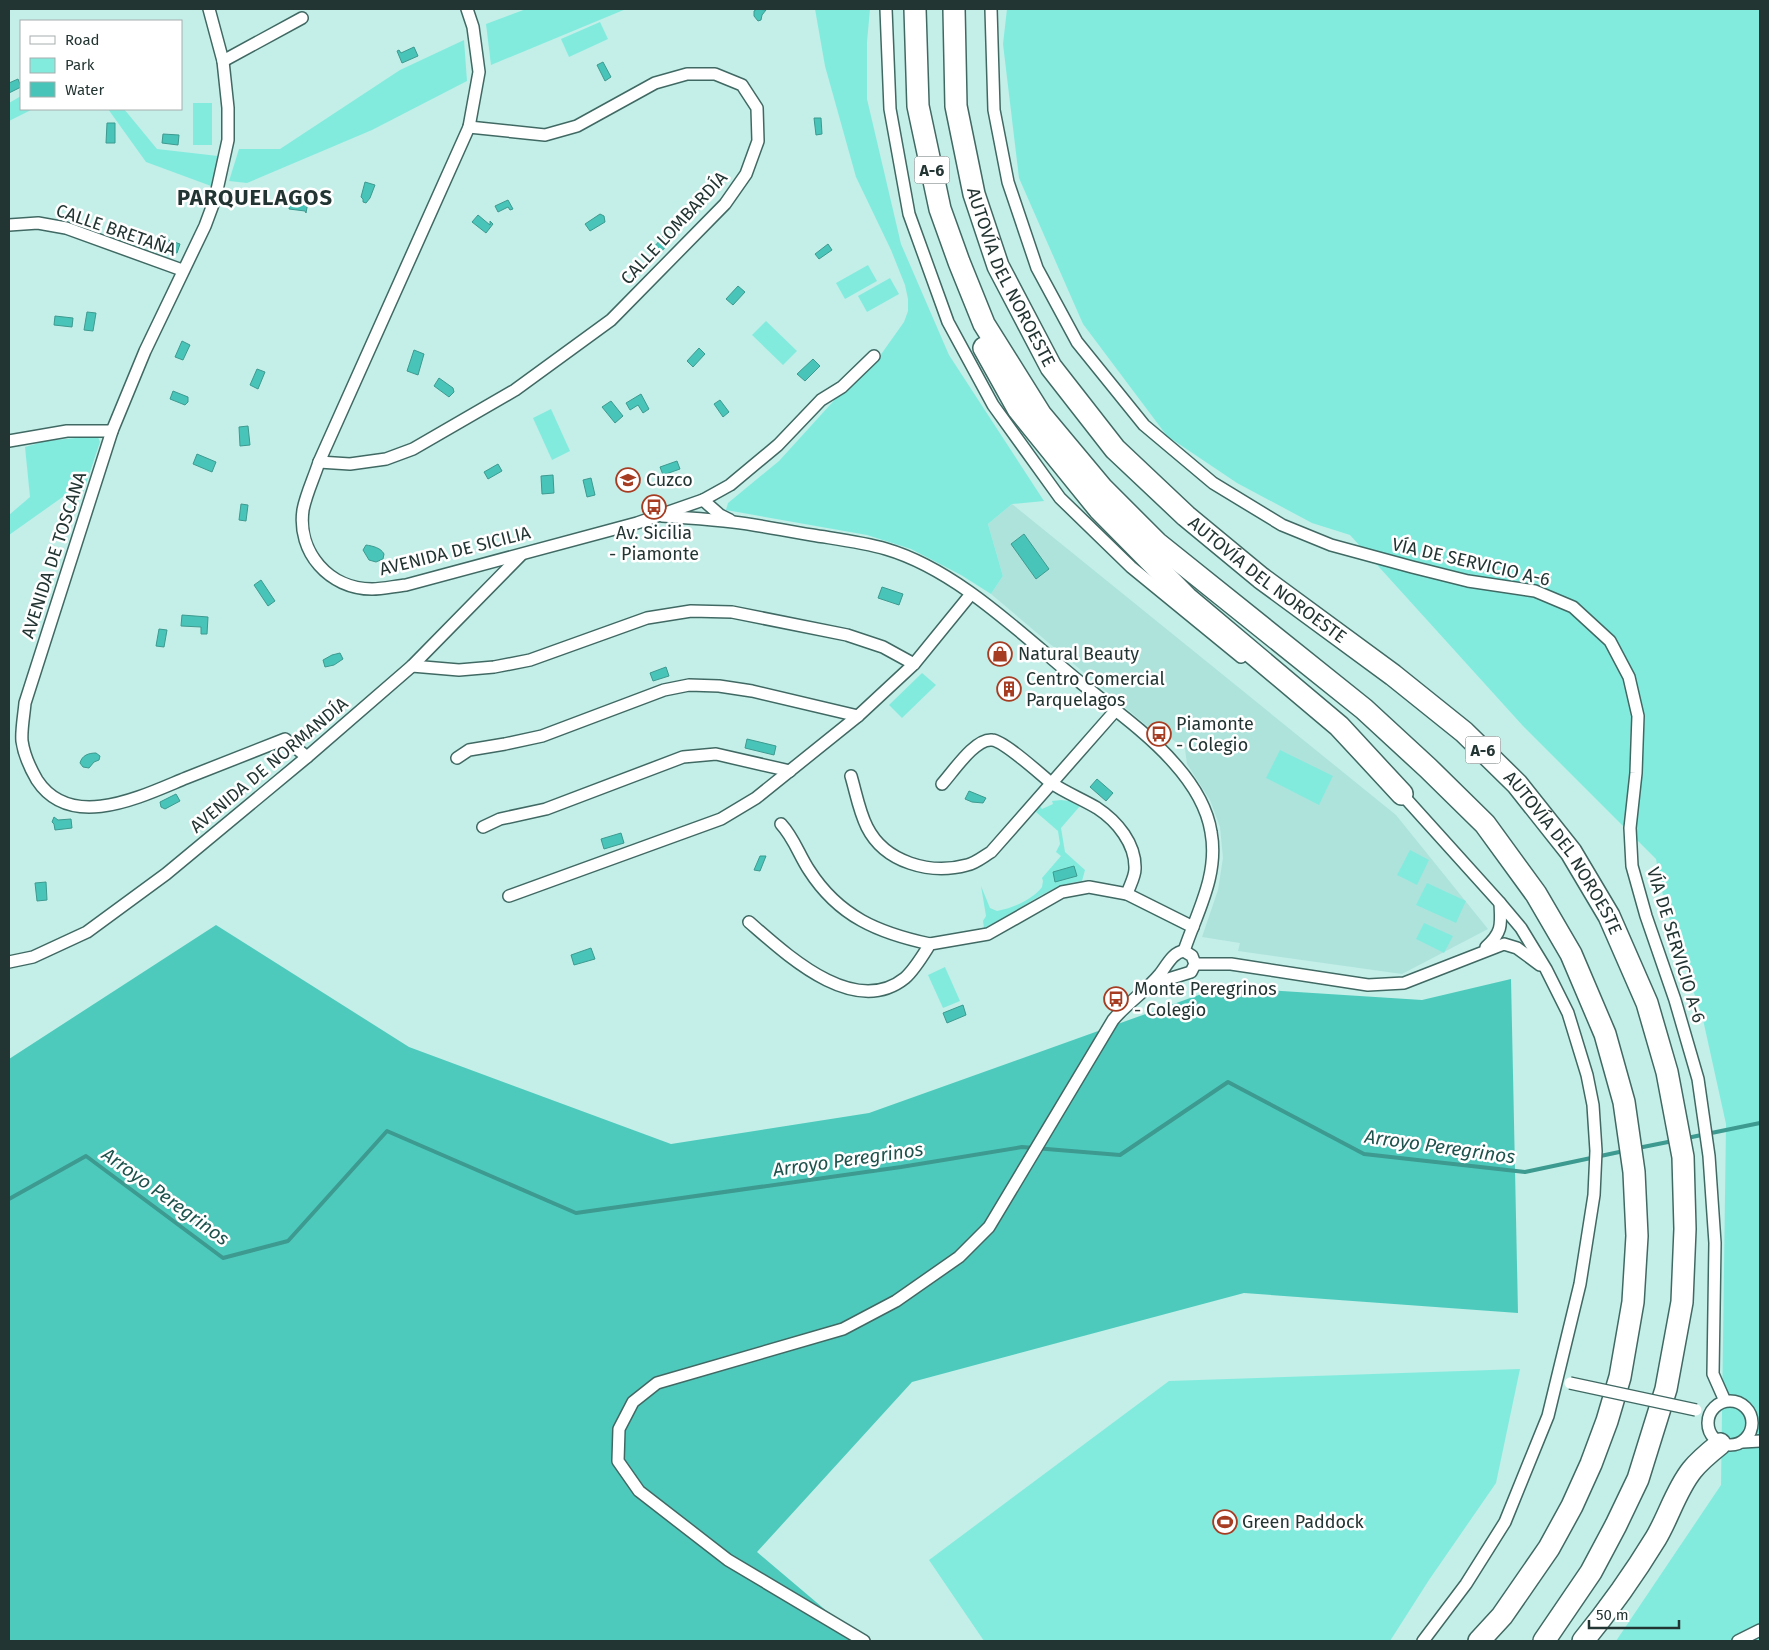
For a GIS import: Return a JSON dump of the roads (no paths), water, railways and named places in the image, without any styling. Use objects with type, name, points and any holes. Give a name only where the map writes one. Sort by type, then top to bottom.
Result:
[{"type":"highway","name":"AUTOVÍA DEL NOROESTE","points":[[915,9],[918,106],[940,209],[984,324],[1041,414],[1102,488],[1157,543],[1364,710],[1428,768],[1485,824],[1541,902],[1570,954],[1605,1034],[1624,1102],[1634,1172],[1637,1236],[1633,1302],[1620,1377],[1607,1421],[1591,1464],[1572,1506],[1549,1548],[1502,1616],[1479,1641]]},
{"type":"highway","name":"AUTOVÍA DEL NOROESTE","points":[[954,9],[956,106],[974,194],[998,266],[1051,367],[1115,449],[1186,516],[1261,578],[1393,675],[1464,732],[1517,784],[1576,860],[1609,916],[1647,1003],[1667,1072],[1683,1157],[1685,1229],[1682,1302],[1666,1389],[1638,1479],[1591,1572],[1544,1641]]},
{"type":"highway","points":[[984,324],[982,346],[1018,409],[1099,509],[1187,598],[1339,726],[1402,794]]},
{"type":"highway","points":[[1583,1641],[1609,1610],[1635,1571],[1657,1536],[1677,1494],[1691,1471],[1706,1455],[1724,1445]]},
{"type":"street","name":"AVENIDA DE TOSCANA","points":[[209,9],[223,61],[228,108],[228,140],[222,173],[215,199],[204,226],[145,351],[112,431],[25,704],[22,740],[29,767],[42,786],[56,800],[75,807],[102,806],[134,799],[285,739],[307,757]]},
{"type":"street","name":"AVENIDA DE SICILIA","points":[[467,9],[473,28],[479,72],[469,127],[319,462],[303,510],[304,536],[313,560],[329,576],[352,586],[371,589],[406,585],[658,516],[703,500],[730,485],[778,445],[821,400],[842,387],[874,356]]},
{"type":"street","points":[[886,9],[890,109],[909,214],[948,322],[993,405],[1060,498],[1131,567],[1336,734],[1402,794],[1521,928],[1546,969],[1568,1013],[1587,1075],[1593,1105],[1596,1151],[1594,1195],[1582,1274],[1548,1416]]},
{"type":"street","name":"VÍA DE SERVICIO A-6","points":[[991,9],[994,110],[1008,182],[1037,268],[1077,342],[1144,425],[1213,483],[1282,525],[1331,544],[1412,567],[1468,581],[1535,592],[1573,607],[1610,641],[1614,648],[1629,677],[1638,716],[1636,773],[1630,828],[1632,866],[1646,916],[1676,1000],[1698,1079],[1708,1146],[1715,1243],[1713,1374],[1725,1401]]},
{"type":"street","points":[[223,61],[302,18]]},
{"type":"street","name":"CALLE LOMBARDÍA","points":[[319,462],[350,464],[386,459],[413,449],[515,390],[611,320],[725,204],[746,174],[758,141],[757,108],[742,85],[715,74],[687,74],[655,83],[577,126],[545,135],[469,127]]},
{"type":"street","name":"CALLE BRETAÑA","points":[[9,225],[38,223],[66,228],[182,270]]},
{"type":"street","points":[[9,442],[67,430],[112,431]]},
{"type":"street","points":[[703,500],[720,514],[734,522]]},
{"type":"street","points":[[658,516],[734,522],[856,542],[886,549],[915,560],[944,575],[971,594],[1116,711],[1174,762],[1193,787],[1204,808],[1211,833],[1212,864],[1206,895],[1184,951]]},
{"type":"street","name":"AVENIDA DE NORMANDÍA","points":[[9,962],[33,957],[87,932],[166,874],[307,757],[412,666],[522,554]]},
{"type":"street","points":[[509,896],[721,819],[756,798],[858,716],[914,664],[971,594]]},
{"type":"street","points":[[412,666],[459,670],[494,667],[530,660],[647,618],[691,611],[732,612],[847,635],[883,648],[914,664]]},
{"type":"street","points":[[457,758],[469,750],[542,736],[664,690],[689,685],[752,690],[858,716]]},
{"type":"street","points":[[851,776],[860,810],[868,830],[882,845],[901,860],[922,868],[943,869],[969,864],[991,852],[1116,711]]},
{"type":"street","points":[[942,784],[974,747],[982,742],[992,740],[1003,744],[1053,784],[1098,809],[1119,828],[1133,848],[1136,870],[1126,894]]},
{"type":"street","points":[[482,827],[500,819],[546,809],[683,757],[716,754],[790,771]]},
{"type":"street","points":[[781,824],[791,835],[808,870],[827,896],[843,909],[887,933],[930,944],[988,934],[1062,892],[1089,887],[1126,894],[1193,927]]},
{"type":"street","points":[[1481,952],[1497,938],[1501,925],[1500,903]]},
{"type":"street","points":[[749,922],[798,963],[820,977],[843,987],[870,991],[891,987],[906,977],[930,944]]},
{"type":"street","points":[[1195,964],[1231,964],[1368,984],[1404,983],[1421,978],[1504,944],[1517,948],[1546,969]]},
{"type":"street","points":[[864,1641],[728,1560],[639,1491],[618,1461],[619,1429],[633,1402],[657,1383],[843,1329],[896,1301],[959,1257],[989,1227],[1108,1027],[1124,1007],[1152,984],[1176,953],[1184,951],[1192,956],[1195,964],[1191,972],[1152,984]]},
{"type":"street","points":[[1171,960],[1172,969],[1180,974]]},
{"type":"street","points":[[1562,1361],[1562,1377],[1570,1384],[1696,1410],[1713,1408],[1725,1401],[1740,1403],[1755,1416],[1752,1419],[1750,1434],[1743,1442]]},
{"type":"street","points":[[1423,1641],[1466,1584],[1505,1522],[1548,1416],[1560,1392],[1570,1384]]},
{"type":"street","points":[[1707,1423],[1713,1408]]},
{"type":"street","points":[[1696,1410],[1707,1423],[1711,1436],[1724,1445]]},
{"type":"street","points":[[1594,1641],[1641,1574],[1663,1538],[1695,1475],[1724,1445],[1760,1440]]},
{"type":"street","points":[[1738,1641],[1760,1630]]},
{"type":"water","points":[[757,9],[766,10],[761,20],[758,21],[754,16],[754,11]]},
{"type":"water","points":[[414,47],[418,56],[402,63],[397,51],[399,50],[401,53]]},
{"type":"water","points":[[603,62],[611,77],[605,81],[597,65]]},
{"type":"water","points":[[18,79],[20,88],[9,93],[9,83]]},
{"type":"water","points":[[814,118],[821,118],[822,134],[816,135]]},
{"type":"water","points":[[107,123],[115,123],[115,143],[106,143]]},
{"type":"water","points":[[163,134],[179,135],[178,145],[162,143]]},
{"type":"water","points":[[365,182],[375,185],[366,203],[363,202],[361,197]]},
{"type":"water","points":[[290,200],[308,202],[306,213],[305,211],[289,209]]},
{"type":"water","points":[[508,200],[513,209],[510,210],[508,207],[498,212],[495,206]]},
{"type":"water","points":[[600,214],[604,216],[605,222],[590,231],[585,224]]},
{"type":"water","points":[[478,215],[490,225],[490,221],[493,224],[486,233],[472,222]]},
{"type":"water","points":[[664,234],[671,241],[659,254],[653,248]]},
{"type":"water","points":[[163,238],[180,244],[177,253],[160,247],[159,242]]},
{"type":"water","points":[[828,244],[832,250],[819,259],[815,254]]},
{"type":"water","points":[[738,286],[745,292],[733,305],[726,299]]},
{"type":"water","points":[[87,312],[96,313],[93,331],[84,330]]},
{"type":"water","points":[[55,316],[73,318],[72,327],[54,325]]},
{"type":"water","points":[[182,341],[190,345],[183,360],[175,357]]},
{"type":"water","points":[[699,348],[705,354],[693,367],[687,361]]},
{"type":"water","points":[[414,350],[424,354],[418,375],[407,371]]},
{"type":"water","points":[[813,359],[820,366],[805,381],[797,374]]},
{"type":"water","points":[[257,369],[265,372],[258,389],[250,385]]},
{"type":"water","points":[[439,378],[453,388],[454,392],[449,397],[434,386]]},
{"type":"water","points":[[173,391],[188,397],[188,402],[185,405],[170,399]]},
{"type":"water","points":[[641,394],[649,409],[643,413],[638,405],[630,410],[626,403]]},
{"type":"water","points":[[720,400],[729,412],[723,417],[714,404]]},
{"type":"water","points":[[611,401],[623,416],[615,423],[602,407]]},
{"type":"water","points":[[248,426],[250,445],[240,446],[239,427]]},
{"type":"water","points":[[197,454],[216,462],[212,472],[193,464]]},
{"type":"water","points":[[677,461],[680,469],[663,475],[660,467]]},
{"type":"water","points":[[498,464],[502,471],[488,479],[484,472]]},
{"type":"water","points":[[553,475],[554,493],[542,494],[541,476]]},
{"type":"water","points":[[591,478],[595,495],[587,497],[583,480]]},
{"type":"water","points":[[241,504],[248,505],[246,521],[239,520]]},
{"type":"water","points":[[1024,534],[1049,569],[1036,579],[1011,544]]},
{"type":"water","points":[[366,545],[381,550],[384,554],[383,559],[376,562],[369,560],[363,550]]},
{"type":"water","points":[[261,580],[275,601],[268,606],[254,585]]},
{"type":"water","points":[[882,587],[903,594],[899,605],[878,598]]},
{"type":"water","points":[[182,615],[208,617],[207,634],[201,634],[201,627],[181,626]]},
{"type":"water","points":[[159,629],[167,630],[164,647],[156,646]]},
{"type":"water","points":[[340,653],[343,659],[334,665],[325,667],[323,660]]},
{"type":"water","points":[[666,667],[669,676],[653,681],[650,673]]},
{"type":"water","points":[[747,739],[776,746],[774,755],[745,748]]},
{"type":"water","points":[[96,753],[100,756],[99,760],[94,762],[89,768],[83,767],[80,763],[82,758],[88,754]]},
{"type":"water","points":[[1097,779],[1113,793],[1106,801],[1090,787]]},
{"type":"water","points":[[969,791],[986,798],[983,803],[965,799]]},
{"type":"water","points":[[176,794],[180,801],[165,809],[161,807],[160,802]]},
{"type":"water","points":[[54,817],[58,820],[71,819],[72,828],[55,830],[52,822]]},
{"type":"water","points":[[621,833],[624,843],[604,849],[601,839]]},
{"type":"water","points":[[760,856],[766,856],[760,871],[754,870]]},
{"type":"water","points":[[1074,866],[1077,876],[1055,882],[1053,872]]},
{"type":"water","points":[[46,882],[47,900],[37,901],[35,883]]},
{"type":"water","points":[[591,948],[595,959],[574,965],[571,955]]},
{"type":"water","points":[[963,1005],[966,1015],[947,1023],[943,1013]]},
{"type":"waterway","name":"Arroyo Peregrinos","points":[[9,1199],[86,1156],[223,1258],[288,1241],[387,1131],[576,1213],[901,1167],[1022,1147],[1120,1155],[1228,1082],[1364,1154],[1525,1172],[1624,1151]]},
{"type":"waterway","name":"Arroyo Peregrinos","points":[[1687,1138],[1760,1123]]},
{"type":"waterway","name":"Arroyo Peregrinos","points":[[1638,1148],[1673,1141]]},
{"type":"place","name":"Cuzco","points":[[628,480]]},
{"type":"place","name":"Av. Sicilia - Piamonte","points":[[654,507]]},
{"type":"place","name":"Natural Beauty","points":[[1000,654]]},
{"type":"place","name":"Centro Comercial Parquelagos","points":[[1009,689]]},
{"type":"place","name":"Piamonte - Colegio","points":[[1159,734]]},
{"type":"place","name":"Monte Peregrinos - Colegio","points":[[1116,999]]},
{"type":"place","name":"Green Paddock","points":[[1225,1522]]},
{"type":"district","name":"PARQUELAGOS","points":[[255,197]]}]
